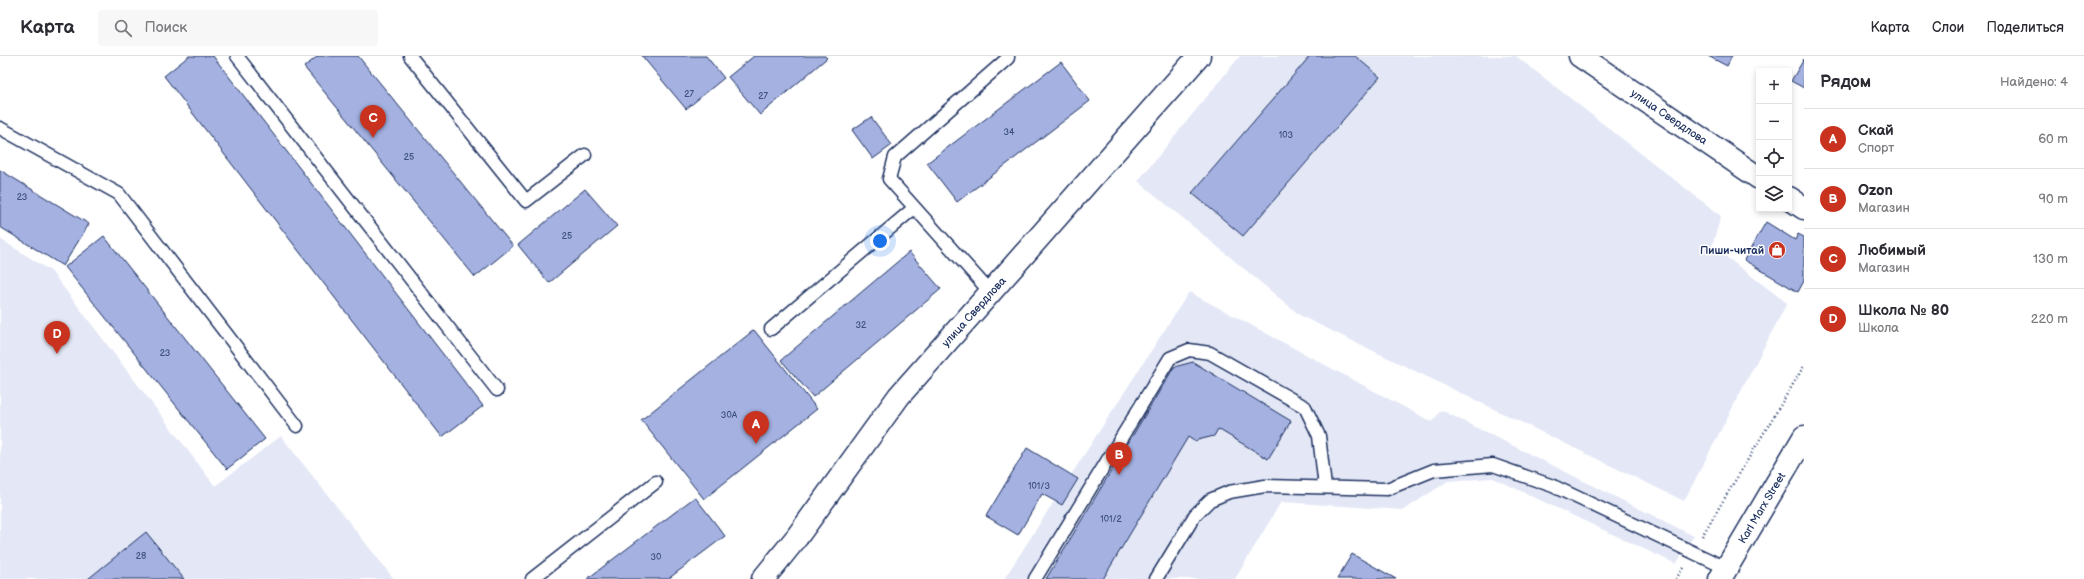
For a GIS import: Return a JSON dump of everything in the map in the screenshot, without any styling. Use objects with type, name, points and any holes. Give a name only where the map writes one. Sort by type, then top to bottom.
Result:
[{"type":"main road","name":"улица Свердлова","points":[[763,579],[802,530],[899,396],[1199,56]]},
{"type":"main road","name":"улица Свердлова","points":[[1580,56],[1756,176]]},
{"type":"main road","points":[[1792,200],[1804,208]]},
{"type":"main road","name":"Karl Marx Street","points":[[1723,574],[1804,436]]},
{"type":"lane","points":[[237,56],[497,390]]},
{"type":"lane","points":[[410,56],[526,201],[585,155]]},
{"type":"lane","points":[[991,293],[914,208],[890,179],[895,157],[1008,58],[1008,56]]},
{"type":"lane","points":[[0,128],[119,194],[297,426]]},
{"type":"lane","points":[[770,329],[914,208]]},
{"type":"lane","points":[[1034,579],[1170,358],[1189,350],[1210,353],[1305,408],[1319,436],[1325,487]]},
{"type":"lane","points":[[1156,579],[1195,515],[1210,500],[1229,492],[1265,486],[1387,489],[1434,470],[1493,466],[1553,486],[1692,552],[1723,574]]},
{"type":"lane","points":[[532,579],[656,482]]},
{"type":"path","points":[[1676,579],[1756,450],[1804,366]]},
{"type":"shaded area","points":[[1240,56],[1516,56],[1721,216],[1712,246],[1787,303],[1684,501],[1301,316],[1138,181]]},
{"type":"shaded area","points":[[0,239],[51,271],[215,486],[281,436],[394,579],[0,579]]},
{"type":"shaded area","points":[[1189,292],[1432,422],[1441,410],[1694,536],[1676,564],[1493,478],[1448,481],[1404,510],[1281,502],[1235,579],[1004,579]]},
{"type":"building","points":[[189,56],[213,56],[483,406],[442,437],[164,76]]},
{"type":"building","points":[[318,56],[358,56],[513,246],[475,277],[304,67]]},
{"type":"building","points":[[642,56],[706,56],[724,78],[686,109]]},
{"type":"building","points":[[754,56],[825,56],[827,58],[760,115],[728,77]]},
{"type":"building","points":[[1310,56],[1355,56],[1380,77],[1243,236],[1192,193]]},
{"type":"building","points":[[1708,56],[1732,56],[1727,66]]},
{"type":"building","points":[[1804,59],[1804,88],[1792,82]]},
{"type":"building","points":[[1061,62],[1090,101],[957,202],[927,163]]},
{"type":"building","points":[[871,117],[892,145],[873,159],[852,130]]},
{"type":"building","points":[[0,170],[89,224],[63,266],[0,227]]},
{"type":"building","points":[[585,189],[617,226],[549,283],[518,245]]},
{"type":"building","name":"Пиши-читай","points":[[1766,222],[1795,240],[1798,234],[1804,237],[1804,281],[1798,292],[1744,260]]},
{"type":"building","points":[[104,236],[265,439],[227,469],[65,267]]},
{"type":"building","points":[[909,252],[941,289],[813,397],[781,360]]},
{"type":"building","points":[[754,330],[817,409],[704,499],[641,420]]},
{"type":"building","points":[[1193,362],[1291,421],[1268,459],[1218,429],[1214,436],[1194,441],[1188,437],[1103,579],[1046,579],[1174,367]]},
{"type":"building","points":[[1027,448],[1078,479],[1062,505],[1042,494],[1018,535],[986,516]]},
{"type":"building","points":[[695,497],[725,536],[668,579],[587,579]]},
{"type":"building","points":[[146,532],[184,579],[88,579]]},
{"type":"building","points":[[1352,554],[1396,579],[1337,579]]},
{"type":"place","name":"Любимый","points":[[373,138]]},
{"type":"place","name":"Пиши-читай","points":[[1777,250]]},
{"type":"place","name":"Школа № 80","points":[[57,354]]},
{"type":"place","name":"Скай","points":[[756,444]]},
{"type":"place","name":"Ozon","points":[[1119,475]]}]
